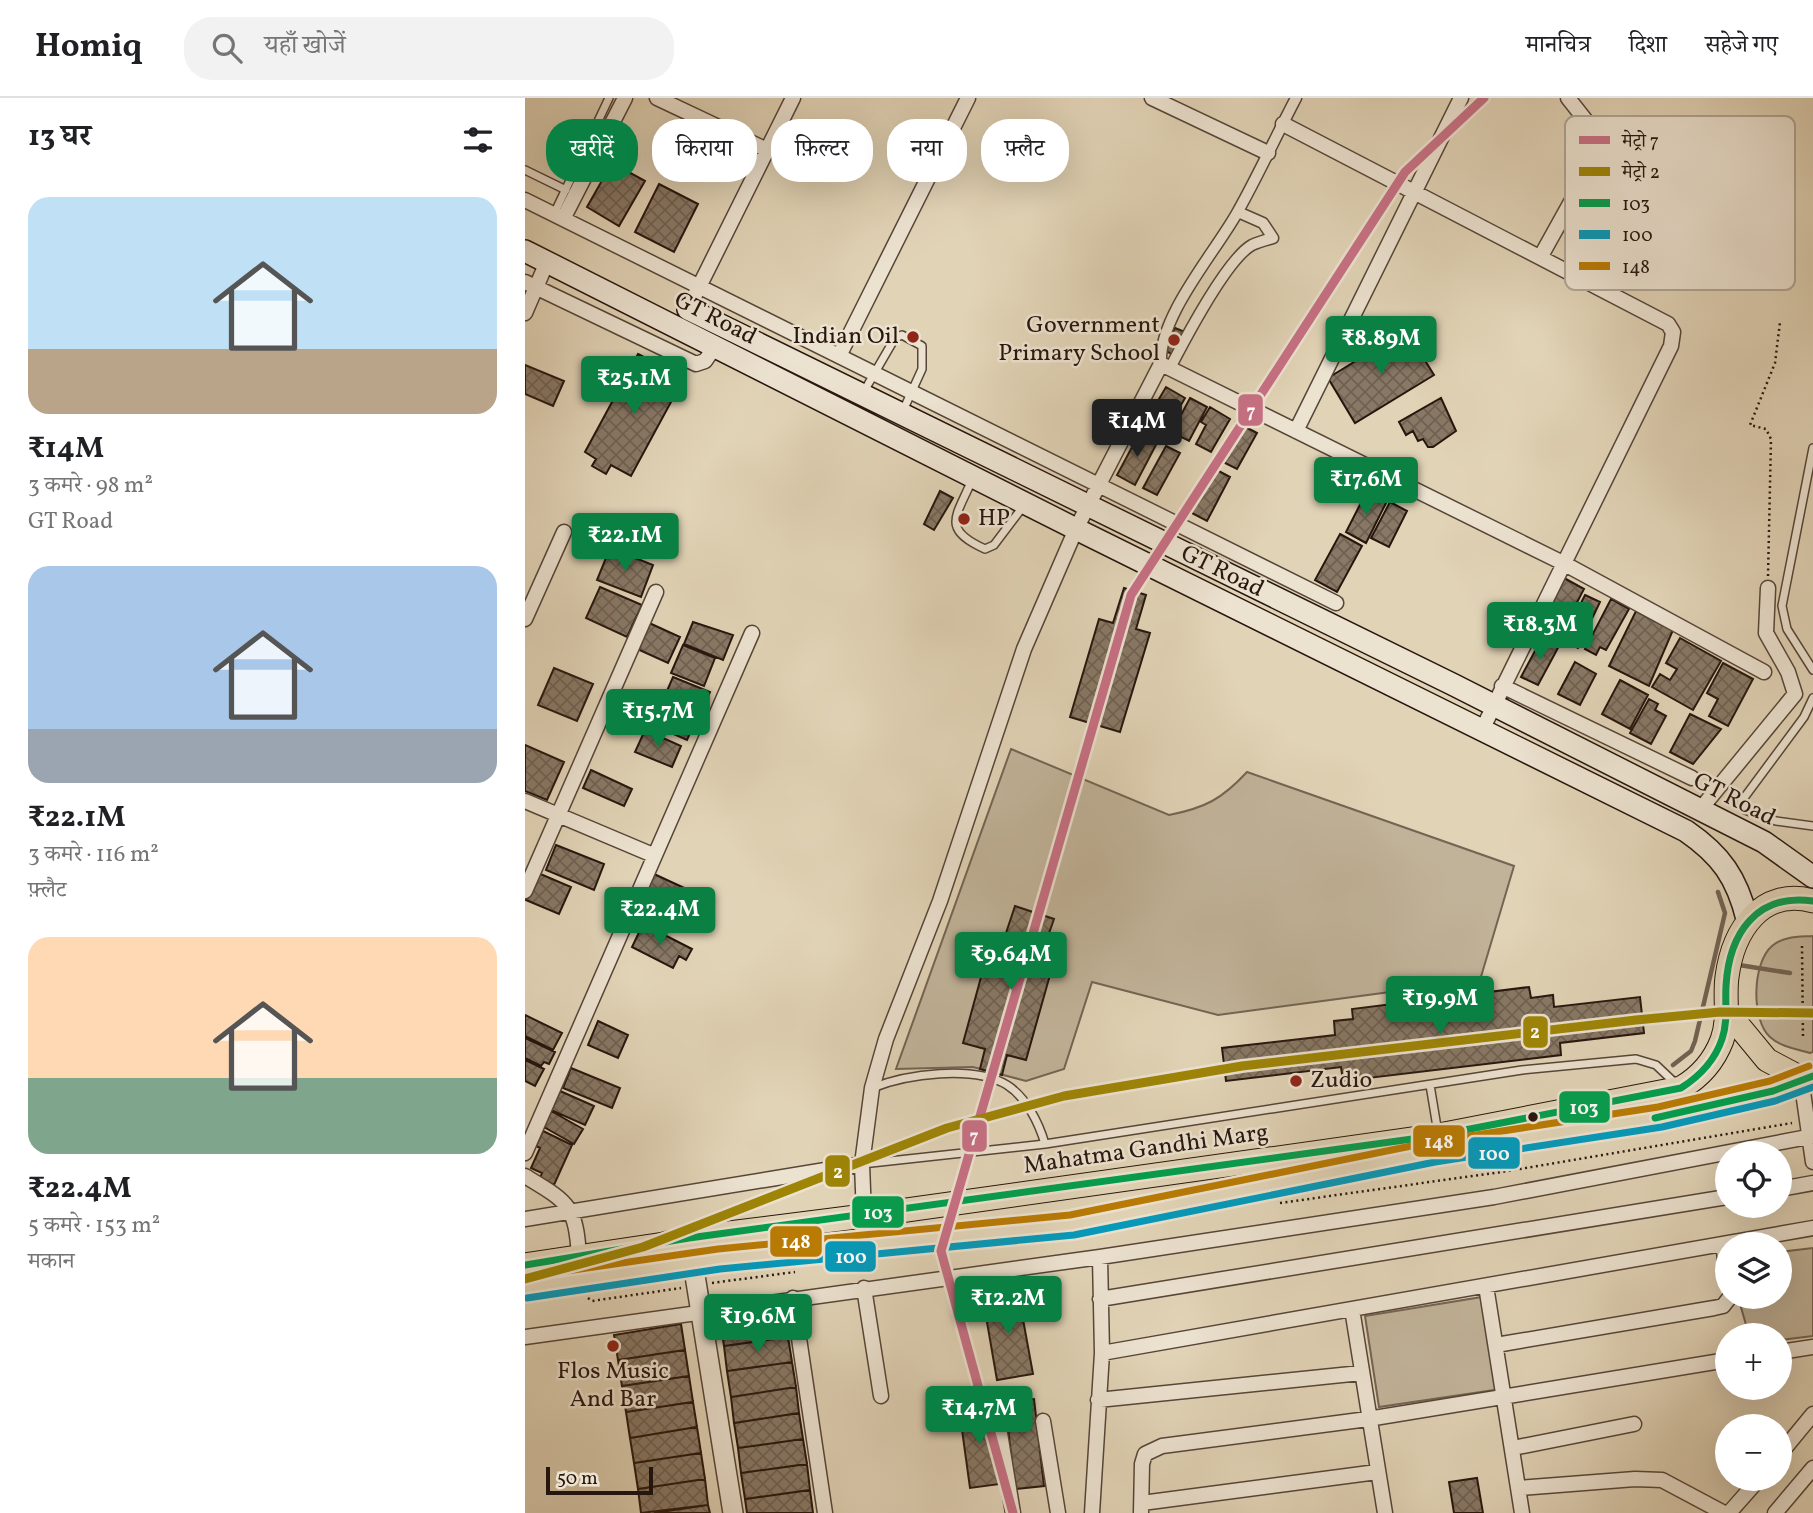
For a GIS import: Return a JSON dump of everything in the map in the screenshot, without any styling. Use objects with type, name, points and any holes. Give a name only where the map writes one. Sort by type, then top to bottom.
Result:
[{"type":"main road","name":"GT Road","points":[[525,251],[1025,504],[1674,825],[1707,845],[1733,875],[1747,919]]},
{"type":"main road","name":"GT Road","points":[[688,309],[902,412],[1764,842],[1813,877]]},
{"type":"main road","points":[[1747,919],[1767,903],[1781,898],[1813,901]]},
{"type":"main road","name":"Mahatma Gandhi Marg","points":[[525,1265],[689,1238],[1438,1135],[1681,1088],[1710,1063],[1723,1039],[1729,1014],[1727,978],[1747,919]]},
{"type":"main road","points":[[1729,1014],[1767,1060],[1807,1077]]},
{"type":"main road","points":[[525,1288],[695,1275],[1072,1225],[1433,1152],[1660,1117],[1773,1091],[1807,1077]]},
{"type":"street","points":[[558,217],[625,98]]},
{"type":"street","points":[[657,98],[767,150]]},
{"type":"street","points":[[688,309],[793,98]]},
{"type":"street","points":[[839,356],[968,98]]},
{"type":"street","points":[[1152,98],[1268,153]]},
{"type":"street","points":[[1165,366],[1160,345],[1175,315],[1238,212],[1296,98]]},
{"type":"street","points":[[1296,430],[1461,98]]},
{"type":"street","points":[[1568,98],[1582,116]]},
{"type":"street","points":[[1283,124],[1565,269]]},
{"type":"street","points":[[525,200],[1336,603]]},
{"type":"street","points":[[864,1216],[862,1164],[872,1088],[886,1039],[940,901],[1024,649],[1076,529],[1165,366],[1238,257],[1252,246],[1273,238],[1263,223],[1238,212]]},
{"type":"street","points":[[1541,256],[1565,213]]},
{"type":"street","points":[[525,313],[531,284],[547,262]]},
{"type":"street","points":[[531,284],[696,363],[705,361],[714,348]]},
{"type":"street","points":[[1482,730],[1674,338],[1668,324],[1604,290]]},
{"type":"street","points":[[1165,366],[1563,563],[1764,672]]},
{"type":"street","points":[[525,619],[564,532]]},
{"type":"street","points":[[1699,811],[1795,694],[1788,672],[1766,633],[1767,587]]},
{"type":"street","points":[[525,891],[656,592]]},
{"type":"street","points":[[525,1153],[752,633]]},
{"type":"street","points":[[1502,686],[1692,778]]},
{"type":"street","points":[[525,801],[653,855]]},
{"type":"street","points":[[1807,1077],[1813,1161]]},
{"type":"street","points":[[525,1336],[1100,1257],[1494,1197],[1811,1136]]},
{"type":"street","points":[[525,1219],[571,1209],[862,1164]]},
{"type":"street","points":[[525,1176],[571,1209],[577,1225],[579,1257]]},
{"type":"street","points":[[1792,1187],[1813,1183]]},
{"type":"street","points":[[1100,1299],[1715,1199]]},
{"type":"street","points":[[1790,1232],[1813,1228]]},
{"type":"street","points":[[689,1238],[733,1513]]},
{"type":"street","points":[[1102,1353],[1715,1245]]},
{"type":"street","points":[[1092,1513],[1102,1353],[1100,1257]]},
{"type":"street","points":[[1486,1286],[1522,1513]]},
{"type":"street","points":[[864,1288],[881,1396]]},
{"type":"street","points":[[793,1298],[825,1513]]},
{"type":"street","points":[[1496,1345],[1715,1308]]},
{"type":"street","points":[[1352,1309],[1385,1513]]},
{"type":"street","points":[[1792,1350],[1813,1347]]},
{"type":"street","points":[[1377,1472],[1142,1508],[1142,1464],[1145,1454],[1153,1448],[1368,1419],[1715,1362]]},
{"type":"street","points":[[1098,1400],[1361,1373]]},
{"type":"street","points":[[1792,1439],[1813,1414]]},
{"type":"street","points":[[1042,1421],[1058,1513]]},
{"type":"street","points":[[1513,1448],[1634,1424]]},
{"type":"street","points":[[1000,1433],[1013,1513]]},
{"type":"street","points":[[1776,1513],[1813,1468]]},
{"type":"street","points":[[1519,1488],[1635,1479],[1662,1480],[1724,1513]]},
{"type":"street","points":[[1730,1513],[1749,1491]]},
{"type":"lane","points":[[558,217],[566,190],[609,98]]},
{"type":"lane","points":[[525,170],[566,190]]},
{"type":"lane","points":[[863,394],[895,338],[901,335],[917,341],[922,346],[922,369],[902,412]]},
{"type":"lane","points":[[1813,448],[1782,606],[1787,629],[1813,670]]},
{"type":"lane","points":[[973,478],[955,519],[958,533],[964,540],[985,549],[994,545],[1025,504]]},
{"type":"lane","points":[[1813,698],[1804,717],[1741,802],[1745,810],[1776,821],[1813,826]]},
{"type":"lane","points":[[1804,717],[1813,713]]},
{"type":"lane","points":[[1764,842],[1776,821]]},
{"type":"lane","points":[[862,1164],[1045,1144],[1522,1070],[1636,1059],[1656,1065],[1681,1088]]},
{"type":"lane","points":[[872,1088],[895,1079],[945,1073],[998,1082],[1010,1087],[1035,1117],[1045,1144]]},
{"type":"lane","points":[[1430,1085],[1438,1135]]},
{"type":"path","points":[[1767,587],[1771,439],[1766,429],[1750,425],[1775,363],[1780,322]]},
{"type":"path","points":[[1802,946],[1803,1038]]},
{"type":"path","points":[[581,1295],[592,1301],[695,1275]]},
{"type":"shaded area","points":[[1011,749],[1169,815],[1212,801],[1247,772],[1514,866],[1480,980],[1218,1015],[1092,982],[1064,1069],[1026,1081],[973,1067],[896,1069]]},
{"type":"shaded area","points":[[1813,936],[1813,1052],[1810,1053],[1784,1045],[1770,1037],[1759,1018],[1756,992],[1761,965],[1772,946],[1786,939]]},
{"type":"shaded area","points":[[1813,1248],[1813,1336],[1792,1339],[1792,1323],[1746,1323],[1741,1309],[1792,1309],[1792,1251]]},
{"type":"shaded area","points":[[1482,1297],[1501,1389],[1379,1407],[1365,1316]]},
{"type":"building","points":[[638,177],[645,181],[619,226],[587,207],[601,182],[638,182]]},
{"type":"building","points":[[659,184],[698,204],[674,252],[635,232]]},
{"type":"building","name":"Government Primary School","points":[[1175,328],[1185,332],[1173,355],[1163,349]]},
{"type":"building","points":[[1406,330],[1434,375],[1355,423],[1328,378]]},
{"type":"building","points":[[638,354],[684,378],[631,476],[611,465],[606,474],[592,466],[596,459],[585,452]]},
{"type":"building","points":[[525,365],[564,381],[553,406],[525,394]]},
{"type":"building","points":[[1166,387],[1185,398],[1165,432],[1146,421]]},
{"type":"building","points":[[1190,398],[1207,407],[1189,441],[1172,432]]},
{"type":"building","points":[[1441,398],[1456,431],[1433,447],[1428,447],[1423,439],[1418,441],[1413,431],[1406,435],[1399,422]]},
{"type":"building","points":[[1210,407],[1230,419],[1211,452],[1196,444],[1206,425],[1201,422]]},
{"type":"building","points":[[1236,422],[1257,433],[1237,469],[1217,459]]},
{"type":"building","points":[[1139,434],[1157,443],[1135,485],[1117,475]]},
{"type":"building","points":[[1166,446],[1180,453],[1157,495],[1143,488]]},
{"type":"building","points":[[1213,468],[1230,477],[1207,521],[1190,512]]},
{"type":"building","points":[[940,491],[953,498],[934,530],[924,524]]},
{"type":"building","points":[[1367,491],[1387,501],[1366,543],[1346,532]]},
{"type":"building","points":[[1390,502],[1407,511],[1389,547],[1371,538]]},
{"type":"building","points":[[1340,534],[1362,546],[1337,592],[1315,580]]},
{"type":"building","points":[[610,548],[653,565],[641,597],[597,580]]},
{"type":"building","points":[[1564,578],[1584,589],[1558,639],[1537,628]]},
{"type":"building","points":[[600,587],[642,605],[627,637],[586,618]]},
{"type":"building","points":[[1124,588],[1146,595],[1136,629],[1150,633],[1120,732],[1070,717],[1099,619],[1113,623]]},
{"type":"building","points":[[1585,595],[1600,602],[1578,648],[1563,641],[1582,611],[1578,609]]},
{"type":"building","points":[[1611,599],[1629,609],[1606,650],[1600,647],[1596,655],[1585,649]]},
{"type":"building","points":[[1636,611],[1673,630],[1649,686],[1609,666]]},
{"type":"building","points":[[647,622],[680,637],[668,663],[635,648]]},
{"type":"building","points":[[693,622],[733,635],[723,660],[684,644]]},
{"type":"building","points":[[1542,638],[1559,646],[1538,685],[1521,677]]},
{"type":"building","points":[[1680,638],[1721,661],[1693,710],[1652,687],[1660,674],[1670,680],[1677,669],[1666,663]]},
{"type":"building","points":[[683,645],[715,658],[704,686],[671,673]]},
{"type":"building","points":[[1575,662],[1596,674],[1580,705],[1558,694]]},
{"type":"building","points":[[1723,663],[1753,679],[1728,726],[1709,716],[1718,699],[1707,693]]},
{"type":"building","points":[[554,668],[593,684],[577,721],[538,705]]},
{"type":"building","points":[[673,677],[710,692],[700,715],[663,700]]},
{"type":"building","points":[[1620,680],[1648,695],[1630,729],[1602,714]]},
{"type":"building","points":[[1649,699],[1658,704],[1655,710],[1666,716],[1651,744],[1630,733]]},
{"type":"building","points":[[661,706],[696,720],[687,740],[653,725]]},
{"type":"building","points":[[1690,714],[1721,729],[1693,764],[1670,752]]},
{"type":"building","points":[[645,730],[681,746],[672,767],[635,752]]},
{"type":"building","points":[[525,745],[564,762],[547,800],[525,791]]},
{"type":"building","points":[[591,770],[632,789],[624,806],[583,788]]},
{"type":"building","points":[[556,845],[604,864],[594,890],[546,870]]},
{"type":"building","points":[[538,873],[571,887],[559,914],[526,900]]},
{"type":"building","points":[[654,874],[706,898],[692,926],[641,902]]},
{"type":"building","points":[[1015,906],[1054,919],[1045,945],[1050,975],[1026,1060],[1007,1055],[1002,1075],[980,1069],[985,1049],[963,1043],[986,959],[1003,942]]},
{"type":"building","points":[[643,924],[692,949],[686,960],[679,956],[673,968],[632,947]]},
{"type":"building","points":[[1529,987],[1531,998],[1553,995],[1554,1007],[1640,997],[1644,1033],[1560,1043],[1561,1055],[1343,1081],[1341,1067],[1226,1081],[1222,1048],[1335,1035],[1334,1021],[1353,1019],[1352,1009]]},
{"type":"building","points":[[525,1015],[562,1033],[553,1050],[525,1036]]},
{"type":"building","points":[[598,1021],[628,1035],[618,1058],[588,1045]]},
{"type":"building","points":[[525,1038],[555,1052],[549,1064],[544,1062],[541,1066],[525,1058]]},
{"type":"building","points":[[525,1060],[544,1069],[535,1086],[525,1081]]},
{"type":"building","points":[[571,1068],[620,1088],[612,1108],[563,1088]]},
{"type":"building","points":[[560,1091],[594,1106],[585,1125],[551,1110]]},
{"type":"building","points":[[551,1111],[583,1129],[574,1144],[542,1126]]},
{"type":"building","points":[[543,1131],[572,1145],[554,1185],[540,1178],[542,1173],[531,1168],[540,1148],[536,1146]]},
{"type":"building","points":[[1018,1292],[1033,1374],[997,1380],[983,1299]]},
{"type":"building","points":[[785,1311],[788,1337],[724,1346],[720,1320]]},
{"type":"building","points":[[681,1324],[685,1350],[618,1360],[614,1335]]},
{"type":"building","points":[[788,1337],[792,1362],[727,1371],[724,1346]]},
{"type":"building","points":[[685,1350],[689,1376],[622,1386],[618,1360]]},
{"type":"building","points":[[792,1362],[796,1387],[731,1397],[727,1371]]},
{"type":"building","points":[[689,1376],[693,1402],[626,1412],[622,1386]]},
{"type":"building","points":[[796,1387],[799,1413],[734,1423],[731,1397]]},
{"type":"building","points":[[1034,1399],[1044,1486],[1015,1489],[1005,1402]]},
{"type":"building","points":[[693,1402],[697,1427],[630,1438],[626,1412]]},
{"type":"building","points":[[989,1404],[1000,1484],[970,1488],[959,1408]]},
{"type":"building","points":[[799,1413],[803,1439],[738,1448],[734,1423]]},
{"type":"building","points":[[697,1427],[701,1453],[634,1463],[630,1438]]},
{"type":"building","points":[[803,1439],[807,1464],[741,1473],[738,1448]]},
{"type":"building","points":[[701,1453],[705,1479],[638,1489],[634,1463]]},
{"type":"building","points":[[807,1464],[810,1490],[745,1499],[741,1473]]},
{"type":"building","points":[[1477,1478],[1483,1513],[1454,1513],[1449,1482]]},
{"type":"building","points":[[705,1479],[708,1505],[641,1513],[638,1489]]},
{"type":"building","points":[[810,1490],[813,1513],[747,1513],[745,1499]]},
{"type":"building","points":[[708,1505],[710,1513],[654,1513]]},
{"type":"waterway","points":[[1673,1065],[1691,1051],[1695,1041],[1725,913],[1718,892]]},
{"type":"waterway","points":[[1739,965],[1790,973]]},
{"type":"metro line","name":"7","points":[[1013,1513],[941,1251],[1131,595],[1405,172],[1484,98]]},
{"type":"metro line","name":"2","points":[[525,1279],[643,1247],[947,1128],[1064,1096],[1242,1066],[1636,1020],[1720,1012],[1813,1013]]},
{"type":"transit line","name":"103","points":[[525,1265],[689,1238],[1434,1136],[1681,1088],[1706,1067],[1722,1039],[1726,1020],[1728,967],[1740,934],[1762,910],[1776,903],[1813,901]]},
{"type":"transit line","name":"148","points":[[525,1277],[718,1249],[1070,1215],[1431,1142],[1658,1107],[1770,1081],[1809,1066]]},
{"type":"transit line","name":"103","points":[[1655,1118],[1773,1091],[1813,1076]]},
{"type":"transit line","name":"100","points":[[527,1298],[720,1269],[1074,1235],[1435,1162],[1662,1127],[1775,1101],[1813,1087]]},
{"type":"place","name":"Indian Oil","points":[[913,337]]},
{"type":"place","name":"Government Primary School","points":[[1174,340]]},
{"type":"place","name":"HP","points":[[964,519]]},
{"type":"place","name":"Zudio","points":[[1296,1081]]},
{"type":"place","name":"Flos Music And Bar","points":[[613,1346]]}]
